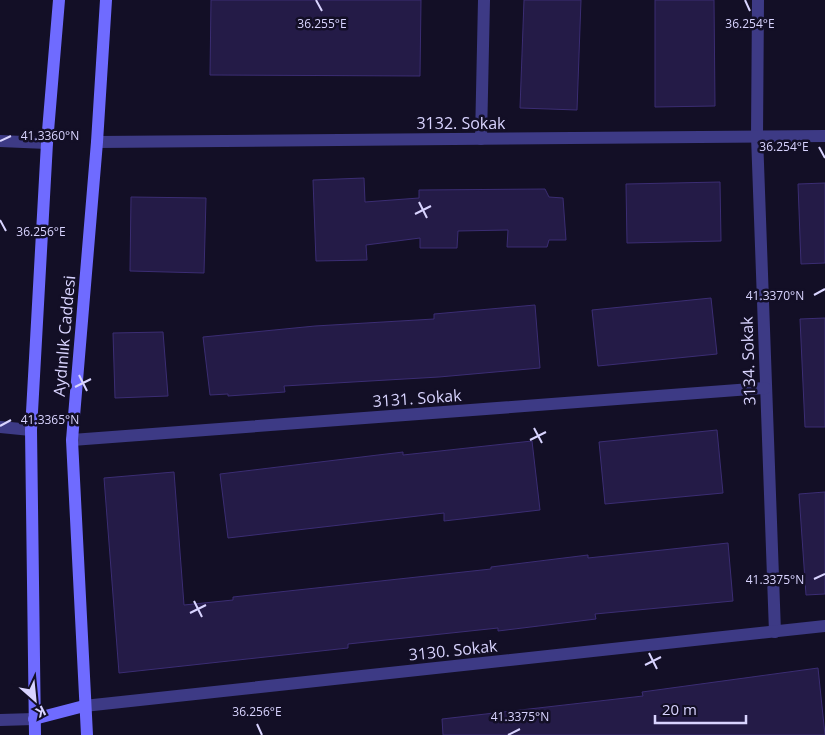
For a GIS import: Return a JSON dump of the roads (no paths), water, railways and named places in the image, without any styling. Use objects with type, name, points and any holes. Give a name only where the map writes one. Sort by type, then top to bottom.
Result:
[{"type":"main road","name":"Aydınlık Caddesi","points":[[35,735],[31,430],[47,142],[59,0]]},
{"type":"main road","name":"Aydınlık Caddesi","points":[[87,735],[84,706],[72,440],[97,142],[106,0]]},
{"type":"main road","points":[[34,719],[84,706]]},
{"type":"street","points":[[481,139],[484,0]]},
{"type":"street","name":"3134. Sokak","points":[[758,0],[757,136],[775,632]]},
{"type":"street","name":"3132. Sokak","points":[[97,142],[825,136]]},
{"type":"street","points":[[0,141],[47,142]]},
{"type":"street","name":"3131. Sokak","points":[[72,440],[765,388]]},
{"type":"street","points":[[0,427],[31,430]]},
{"type":"street","name":"3130. Sokak","points":[[84,706],[825,626]]},
{"type":"street","points":[[0,720],[34,719]]}]
